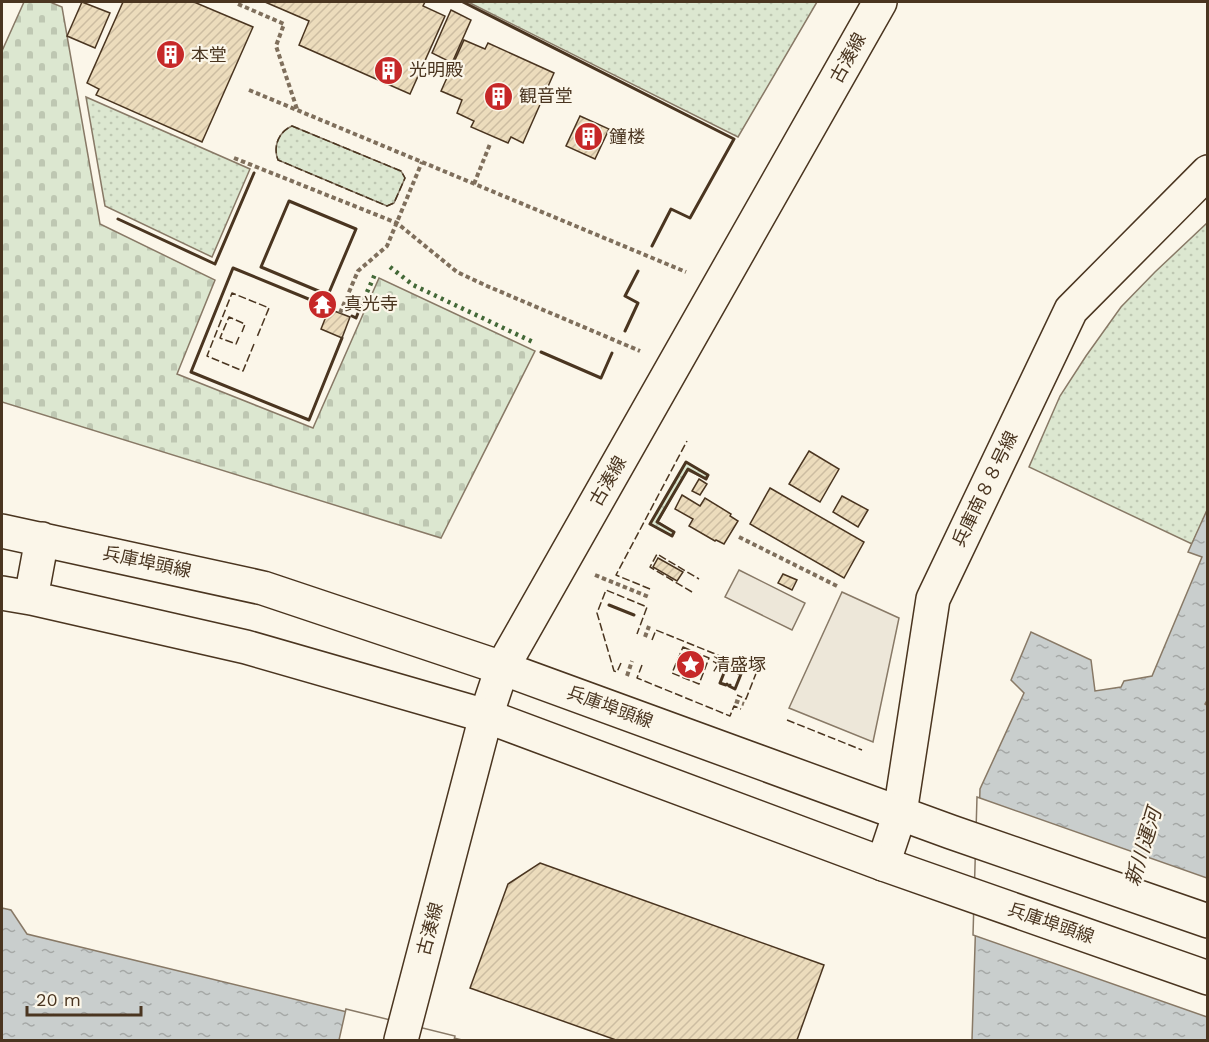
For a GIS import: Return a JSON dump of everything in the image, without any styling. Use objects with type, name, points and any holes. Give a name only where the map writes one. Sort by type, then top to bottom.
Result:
[{"type":"main road","name":"古湊線","points":[[401,1041],[486,716],[502,668],[880,2]]},
{"type":"main road","name":"兵庫南８８号線","points":[[883,864],[900,813],[933,599],[1071,310],[1208,172]]},
{"type":"main road","name":"兵庫埠頭線","points":[[2,531],[263,588],[502,668],[951,832],[1208,921]]},
{"type":"main road","points":[[16,595],[42,539]]},
{"type":"main road","name":"兵庫埠頭線","points":[[16,595],[246,648],[486,716],[883,864],[1208,978]]},
{"type":"path","points":[[238,4],[284,24],[276,46],[297,110]]},
{"type":"path","points":[[249,90],[719,286]]},
{"type":"path","points":[[474,184],[490,144]]},
{"type":"path","points":[[234,158],[397,223],[457,272],[674,366]]},
{"type":"path","points":[[340,313],[358,272],[387,246],[422,162]]},
{"type":"path","points":[[740,537],[837,586]]},
{"type":"path","points":[[562,561],[650,597]]},
{"type":"path","points":[[645,637],[649,626]]},
{"type":"path","points":[[626,680],[632,662]]},
{"type":"path","points":[[735,701],[744,704]]},
{"type":"green space","points":[[24,2],[50,2],[62,7],[100,224],[215,280],[177,374],[313,428],[379,278],[535,351],[441,538],[2,402],[2,51]]},
{"type":"green space","points":[[468,2],[817,2],[738,137]]},
{"type":"green space","points":[[86,97],[250,169],[212,257],[105,206]]},
{"type":"green space","points":[[292,126],[401,171],[405,178],[394,203],[387,206],[278,160],[276,150],[278,140],[283,132]]},
{"type":"green space","points":[[1207,223],[1208,510],[1192,544],[1029,467],[1060,396],[1121,307]]},
{"type":"green space","points":[[686,462],[708,475],[706,479],[687,470],[658,522],[674,532],[672,536],[650,524]]},
{"type":"shaded area","points":[[739,570],[805,603],[792,630],[725,597]]},
{"type":"shaded area","points":[[842,592],[899,618],[873,742],[789,708]]},
{"type":"water","name":"新川運河","points":[[1207,510],[1208,699],[1205,704],[1208,706],[1207,1040],[972,1040],[980,789],[1024,693],[1011,680],[1031,632],[1091,660],[1095,691],[1121,687],[1124,681],[1152,676],[1202,557],[1188,552]]},
{"type":"water","points":[[2,908],[11,910],[27,934],[462,1040],[2,1040]]},
{"type":"pier","points":[[977,797],[1207,878],[1207,1017],[973,935]]},
{"type":"pier","points":[[346,1009],[455,1036],[454,1040],[339,1040]]},
{"type":"building","points":[[82,2],[110,13],[95,48],[67,36]]},
{"type":"building","name":"本堂","points":[[123,2],[194,2],[253,27],[202,142],[96,95],[99,89],[87,83]]},
{"type":"building","name":"光明殿","points":[[265,2],[425,2],[423,6],[445,16],[410,94],[299,45],[309,21]]},
{"type":"building","points":[[451,10],[471,20],[452,63],[432,53]]},
{"type":"building","name":"観音堂","points":[[464,40],[485,49],[488,43],[554,73],[523,143],[511,137],[508,143],[471,127],[474,121],[457,113],[462,100],[441,91]]},
{"type":"building","name":"鐘楼","points":[[580,116],[609,129],[595,159],[566,146]]},
{"type":"building","points":[[329,309],[350,317],[342,338],[321,329]]},
{"type":"building","points":[[809,451],[839,469],[820,502],[789,484]]},
{"type":"building","points":[[699,479],[707,484],[700,495],[692,491]]},
{"type":"building","points":[[770,488],[864,542],[844,578],[750,524]]},
{"type":"building","points":[[682,495],[700,506],[705,498],[738,521],[724,544],[689,526],[693,519],[675,509]]},
{"type":"building","points":[[842,496],[868,510],[858,527],[833,512]]},
{"type":"building","points":[[658,558],[683,572],[677,581],[653,567]]},
{"type":"building","points":[[783,574],[797,580],[792,590],[778,583]]},
{"type":"building","points":[[540,863],[824,965],[797,1040],[616,1040],[470,988],[508,884]]},
{"type":"hedge","points":[[390,267],[413,285],[535,343]]},
{"type":"hedge","points":[[364,299],[376,272]]},
{"type":"fence","points":[[292,126],[401,171],[405,178],[394,203],[387,206],[278,160],[276,150],[278,140],[283,132],[292,126]]},
{"type":"fence","points":[[254,344],[243,371],[207,356],[232,293],[269,308],[257,337]]},
{"type":"fence","points":[[239,337],[236,344],[220,338],[229,317],[245,324],[242,332]]},
{"type":"fence","points":[[650,589],[616,575],[687,441]]},
{"type":"fence","points":[[692,592],[650,567],[657,554],[699,579]]},
{"type":"fence","points":[[621,663],[617,672],[614,671],[597,613],[606,590],[647,607],[637,634]]},
{"type":"fence","points":[[652,640],[656,630],[757,671],[746,699],[737,695]]},
{"type":"fence","points":[[683,647],[709,658],[699,684],[672,673],[683,647]]},
{"type":"fence","points":[[642,665],[637,678],[730,716],[734,706],[741,709]]},
{"type":"fence","points":[[787,720],[862,750]]},
{"type":"wall","points":[[463,2],[734,139],[690,218],[671,209],[652,246]]},
{"type":"wall","points":[[118,219],[215,264],[254,173]]},
{"type":"wall","points":[[289,201],[356,229],[328,295],[261,267],[289,201]]},
{"type":"wall","points":[[328,307],[233,268],[191,372],[309,420],[342,338]]},
{"type":"wall","points":[[625,331],[638,303],[625,296],[638,271]]},
{"type":"wall","points":[[352,316],[356,318],[363,301]]},
{"type":"wall","points":[[541,352],[601,378],[612,353]]},
{"type":"wall","points":[[686,462],[708,475],[706,479],[688,469],[657,522],[674,532],[672,536],[650,524],[686,462]]},
{"type":"wall","points":[[609,605],[634,615]]},
{"type":"wall","points":[[727,684],[720,683],[726,668],[741,674],[735,689],[730,685]]},
{"type":"place","name":"本堂","points":[[170,55]]},
{"type":"place","name":"光明殿","points":[[388,70]]},
{"type":"place","name":"観音堂","points":[[498,96]]},
{"type":"place","name":"鐘楼","points":[[588,137]]},
{"type":"place","name":"真光寺","points":[[323,304]]},
{"type":"place","name":"清盛塚","points":[[691,665]]}]
